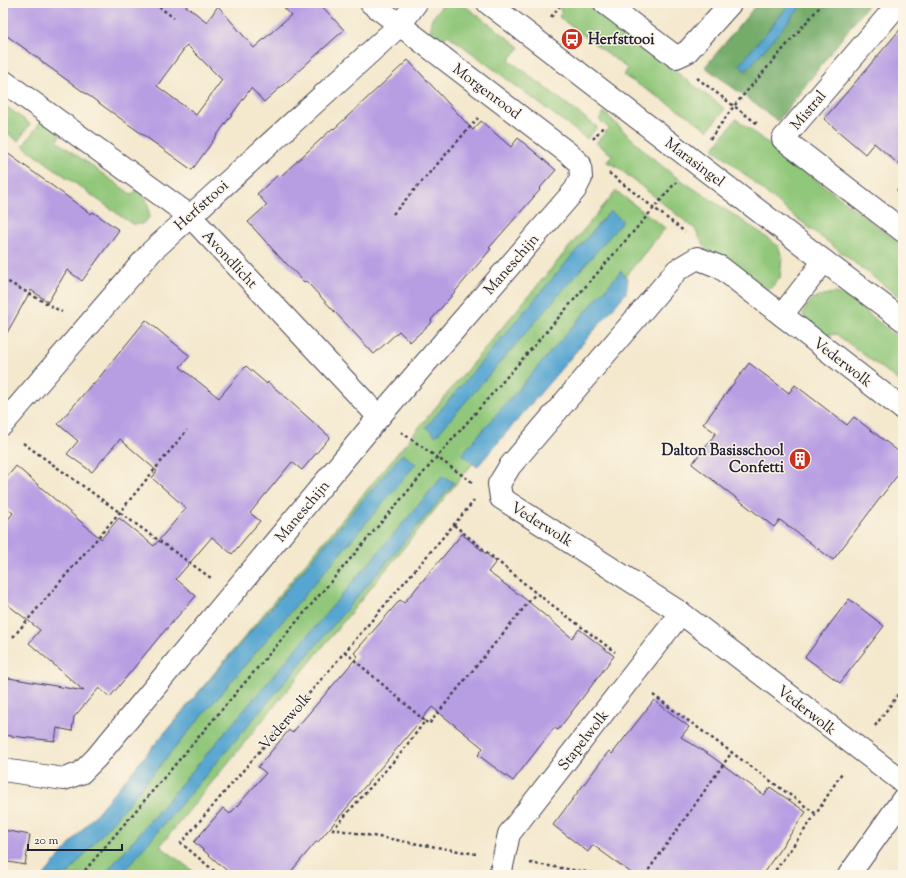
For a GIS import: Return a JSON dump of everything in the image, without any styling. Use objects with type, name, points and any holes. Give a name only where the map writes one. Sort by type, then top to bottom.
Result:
[{"type":"street","name":"Morgenrood","points":[[371,3],[568,153],[580,164],[578,181]]},
{"type":"street","name":"Herfsttooi","points":[[3,424],[152,251],[400,25],[416,3]]},
{"type":"street","name":"Marasingel","points":[[488,3],[903,320]]},
{"type":"street","points":[[605,3],[676,57],[687,52],[731,3]]},
{"type":"street","name":"Mistral","points":[[899,3],[783,139],[903,231]]},
{"type":"street","name":"Avondlicht","points":[[3,80],[190,216],[379,417]]},
{"type":"street","name":"Maneschijn","points":[[3,770],[64,779],[81,773],[96,758],[379,417],[578,181]]},
{"type":"street","name":"Vederwolk","points":[[903,409],[720,267],[697,258],[677,270],[510,466],[492,494],[682,613],[903,782]]},
{"type":"street","points":[[782,315],[824,261]]},
{"type":"street","name":"Stapelwolk","points":[[502,867],[509,834],[682,613]]},
{"type":"street","points":[[849,875],[903,800]]},
{"type":"path","points":[[154,3],[174,18]]},
{"type":"path","points":[[550,18],[562,3]]},
{"type":"path","points":[[81,875],[437,457],[654,208],[693,161],[734,106],[823,3]]},
{"type":"path","points":[[676,57],[688,71],[770,133],[783,139]]},
{"type":"path","points":[[393,214],[496,98]]},
{"type":"path","points":[[578,181],[605,170],[688,234],[697,258]]},
{"type":"path","points":[[3,279],[87,326]]},
{"type":"path","points":[[379,417],[492,494]]},
{"type":"path","points":[[13,637],[119,513],[187,430]]},
{"type":"path","points":[[22,443],[233,594]]},
{"type":"path","name":"Vederwolk","points":[[219,875],[181,843],[454,525],[492,494]]},
{"type":"path","points":[[454,525],[634,674],[732,752],[816,814]]},
{"type":"path","points":[[345,652],[429,724],[536,593]]},
{"type":"path","points":[[772,875],[816,814],[858,749],[903,688]]},
{"type":"path","points":[[425,721],[400,753],[333,829],[502,867],[605,875]]},
{"type":"path","points":[[645,875],[732,752]]},
{"type":"green space","points":[[461,3],[520,47],[509,60],[597,127],[587,139],[448,35],[440,43],[431,35],[431,20],[441,7]]},
{"type":"green space","points":[[552,3],[585,3],[725,109],[708,130],[623,75],[628,69],[559,17],[562,11]]},
{"type":"green space","points":[[758,3],[869,3],[778,121],[705,67]]},
{"type":"green space","points":[[3,104],[30,124],[18,141],[3,130]]},
{"type":"green space","points":[[604,112],[650,156],[672,174],[761,233],[778,246],[782,257],[780,278],[769,290],[761,291],[705,248],[695,229],[616,166],[607,162],[612,155],[596,143],[609,128],[599,120]]},
{"type":"green space","points":[[736,119],[903,246],[903,300],[785,209],[713,149]]},
{"type":"green space","points":[[42,120],[61,133],[57,141],[132,195],[138,188],[144,195],[147,202],[149,218],[142,224],[132,224],[23,146]]},
{"type":"green space","points":[[616,191],[665,228],[160,846],[198,875],[46,875]]},
{"type":"green space","points":[[835,293],[845,296],[903,341],[903,384],[836,334],[820,336],[808,328],[803,313],[809,303],[820,296]]},
{"type":"water","points":[[791,3],[804,3],[746,71],[739,65]]},
{"type":"water","points":[[610,211],[623,221],[436,436],[426,427]]},
{"type":"water","points":[[621,271],[628,279],[626,293],[477,467],[462,454]]},
{"type":"water","points":[[402,454],[416,464],[67,875],[44,875]]},
{"type":"water","points":[[443,476],[454,483],[121,875],[104,875]]},
{"type":"building","points":[[3,3],[182,3],[207,22],[218,6],[254,48],[291,15],[280,3],[319,3],[344,30],[264,102],[251,88],[192,170],[3,33]],"holes":[[[187,45],[222,80],[196,115],[157,86]]]},
{"type":"building","points":[[903,26],[903,168],[874,143],[865,154],[824,119]]},
{"type":"building","points":[[408,60],[473,130],[481,121],[511,147],[518,138],[556,170],[489,248],[491,249],[431,320],[432,322],[410,342],[399,331],[374,354],[306,281],[304,282],[285,263],[248,222],[267,205],[257,194],[279,174],[281,176],[333,128],[334,129]]},
{"type":"building","points":[[3,150],[91,214],[93,212],[119,230],[82,281],[67,270],[48,302],[31,290],[3,340]]},
{"type":"building","points":[[146,320],[190,356],[180,367],[219,398],[246,366],[267,384],[268,382],[330,437],[302,470],[292,462],[250,513],[260,521],[232,554],[212,537],[176,579],[196,596],[160,636],[110,697],[99,688],[74,717],[72,731],[57,728],[55,741],[3,735],[3,677],[84,691],[29,643],[40,630],[3,601],[3,526],[13,513],[3,505],[3,482],[16,466],[101,539],[119,518],[154,546],[186,508],[152,478],[157,471],[120,439],[92,472],[67,454],[78,441],[58,424],[93,383],[94,384]]},
{"type":"building","name":"Dalton Basisschool Confetti","points":[[749,363],[789,393],[795,385],[847,425],[854,417],[903,455],[903,468],[833,560],[780,520],[774,527],[692,464],[716,433],[703,424]]},
{"type":"building","points":[[462,534],[496,562],[488,572],[524,598],[572,638],[579,629],[614,656],[558,730],[554,728],[513,781],[478,755],[483,748],[432,707],[318,842],[316,842],[288,875],[232,875],[194,842],[223,808],[230,814],[266,773],[258,767],[289,730],[292,733],[358,656],[354,653],[400,600],[404,603]]},
{"type":"building","points":[[849,599],[884,626],[840,683],[805,657]]},
{"type":"building","points":[[654,700],[689,727],[681,737],[711,756],[764,795],[770,787],[806,812],[762,875],[634,875],[593,845],[588,852],[553,825],[609,751],[612,754]]},
{"type":"building","points":[[3,830],[30,835],[25,865],[3,861]]},
{"type":"place","name":"Herfsttooi","points":[[572,39]]},
{"type":"place","name":"Dalton Basisschool Confetti","points":[[800,459]]}]
